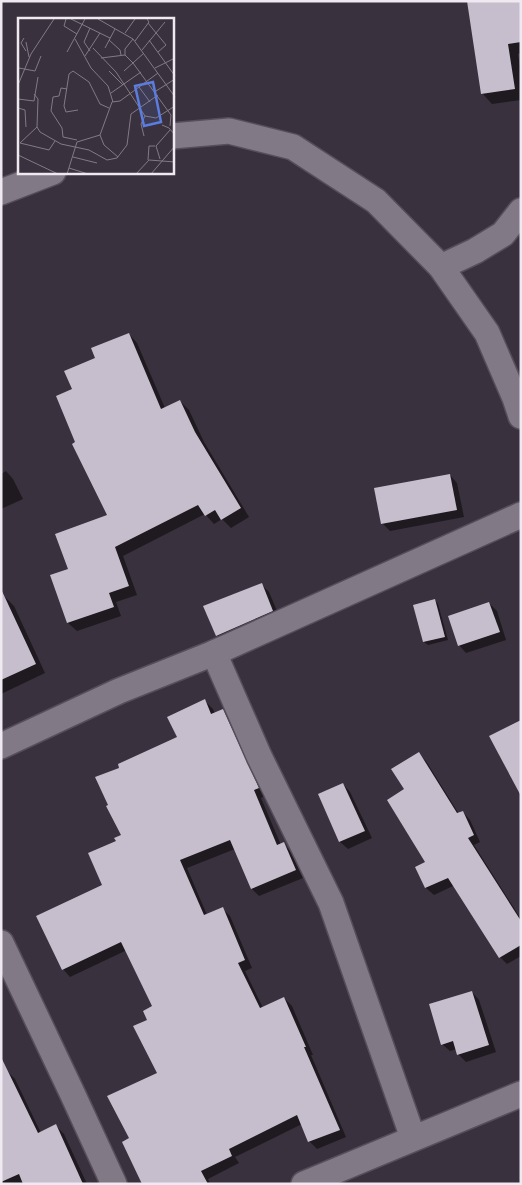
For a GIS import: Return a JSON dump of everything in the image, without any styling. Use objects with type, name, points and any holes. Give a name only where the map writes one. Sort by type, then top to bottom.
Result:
[{"type":"street","points":[[174,136],[229,131],[293,147],[376,201],[441,267],[487,332],[521,416]]},
{"type":"street","points":[[1,192],[48,174]]},
{"type":"street","points":[[441,267],[475,251],[503,234],[521,211]]},
{"type":"street","points":[[1,746],[119,691],[214,653],[521,515]]},
{"type":"street","points":[[214,653],[259,756],[331,903],[413,1138]]},
{"type":"street","points":[[1,943],[114,1184]]},
{"type":"street","points":[[304,1184],[521,1094]]},
{"type":"building","points":[[467,1],[521,1],[521,42],[508,44],[515,89],[481,94]]},
{"type":"building","points":[[129,333],[161,409],[180,400],[195,432],[241,508],[221,520],[215,510],[205,516],[198,505],[115,547],[129,586],[109,593],[114,607],[67,623],[50,575],[68,569],[55,534],[107,515],[72,444],[75,442],[56,396],[72,389],[64,371],[95,358],[91,348]]},
{"type":"building","points":[[450,474],[457,510],[381,524],[374,488]]},
{"type":"building","points":[[262,583],[273,611],[216,636],[203,606]]},
{"type":"building","points":[[1,589],[36,664],[1,680]]},
{"type":"building","points":[[435,599],[445,637],[423,642],[413,605]]},
{"type":"building","points":[[489,602],[500,632],[458,646],[448,616]]},
{"type":"building","points":[[205,699],[211,714],[223,709],[259,788],[254,790],[277,845],[284,842],[296,870],[251,889],[230,840],[180,860],[204,915],[223,907],[245,960],[238,963],[260,1008],[284,997],[340,1130],[308,1142],[297,1115],[229,1149],[232,1156],[201,1171],[208,1184],[142,1184],[122,1142],[129,1138],[107,1096],[157,1073],[133,1026],[147,1020],[143,1011],[152,1006],[121,942],[62,970],[36,916],[102,885],[88,853],[116,841],[114,838],[121,835],[106,806],[108,805],[95,777],[119,768],[118,764],[177,737],[167,717]]},
{"type":"building","points":[[521,720],[521,796],[489,736]]},
{"type":"building","points":[[419,752],[457,813],[463,811],[474,835],[468,838],[521,921],[521,945],[499,958],[448,878],[425,888],[415,867],[425,862],[387,800],[404,789],[391,769]]},
{"type":"building","points":[[343,783],[365,831],[339,842],[318,794]]},
{"type":"building","points":[[472,991],[489,1045],[457,1055],[453,1041],[441,1045],[429,1004]]},
{"type":"building","points":[[1,1057],[38,1133],[56,1124],[83,1184],[23,1184],[19,1174],[1,1182]]}]
